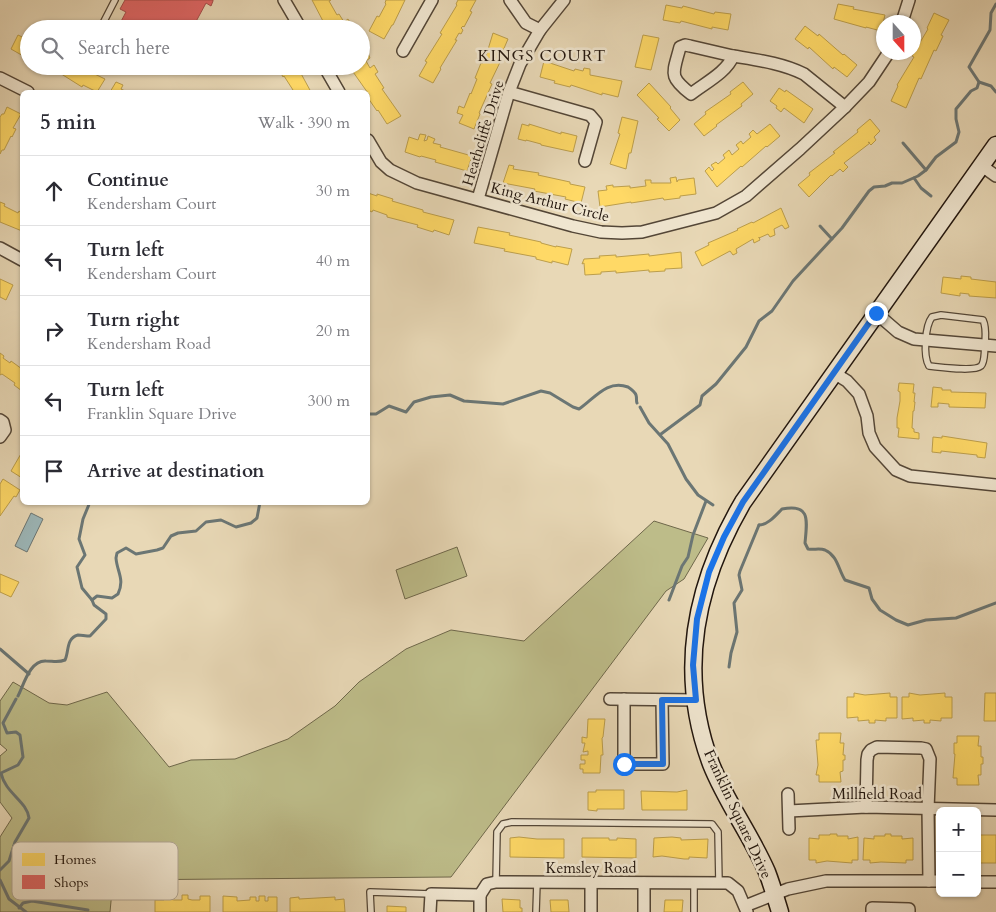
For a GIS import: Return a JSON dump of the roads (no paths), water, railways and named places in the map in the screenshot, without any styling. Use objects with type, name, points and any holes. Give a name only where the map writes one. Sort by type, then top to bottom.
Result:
[{"type":"street","points":[[284,0],[296,20]]},
{"type":"street","points":[[403,51],[432,0]]},
{"type":"street","points":[[510,0],[526,23],[540,30]]},
{"type":"street","name":"Heathcliffe Drive","points":[[478,199],[509,92],[520,64],[540,30],[564,0]]},
{"type":"street","points":[[904,15],[909,0]]},
{"type":"street","points":[[733,56],[731,63],[691,94],[675,80],[674,74],[680,47],[685,45],[781,64],[804,74],[845,107]]},
{"type":"street","name":"King Arthur Circle","points":[[370,143],[381,162],[398,175],[417,183],[573,226],[601,232],[642,232],[716,213],[746,196],[845,107],[869,82],[884,60]]},
{"type":"street","points":[[329,75],[338,90]]},
{"type":"street","points":[[0,78],[24,90]]},
{"type":"street","points":[[509,92],[590,115],[596,122],[585,161]]},
{"type":"street","name":"Franklin Square Drive","points":[[780,912],[767,873],[712,765],[699,722],[693,665],[697,619],[709,572],[716,553],[743,502],[996,145]]},
{"type":"street","points":[[982,166],[996,176]]},
{"type":"street","points":[[0,248],[20,259]]},
{"type":"street","points":[[876,313],[898,332],[907,337],[990,346]]},
{"type":"street","points":[[834,373],[847,381],[859,394],[867,416],[869,434],[875,447],[896,470],[910,476],[996,484]]},
{"type":"street","points":[[0,420],[3,422],[5,430],[0,437]]},
{"type":"street","points":[[610,699],[696,700]]},
{"type":"street","points":[[624,699],[624,764],[663,764],[662,700]]},
{"type":"street","points":[[746,909],[774,893],[799,885],[826,881],[934,881],[928,809],[930,759],[928,752],[921,748],[877,747],[869,752],[866,807]]},
{"type":"street","points":[[788,794],[789,829]]},
{"type":"street","name":"Millfield Road","points":[[788,811],[866,807],[996,810]]},
{"type":"street","points":[[480,912],[480,895],[487,884],[496,882]]},
{"type":"street","name":"Kemsley Road","points":[[496,882],[728,883],[738,891],[746,909]]},
{"type":"street","points":[[591,882],[591,912]]},
{"type":"street","points":[[981,882],[996,882]]},
{"type":"street","points":[[644,883],[644,912]]},
{"type":"street","points":[[430,912],[431,894],[480,895]]},
{"type":"street","points":[[872,912],[872,908],[909,910],[909,912]]},
{"type":"lane","points":[[105,20],[115,0]]},
{"type":"lane","points":[[941,315],[983,320],[990,346],[980,367],[973,369],[929,366],[926,360],[926,340],[930,320],[932,317],[941,315]]},
{"type":"lane","points":[[496,882],[497,832],[503,824],[512,822],[712,824],[718,832],[718,883]]},
{"type":"lane","points":[[536,912],[537,882]]},
{"type":"lane","points":[[694,883],[694,912]]},
{"type":"lane","points":[[371,912],[370,892],[431,894]]},
{"type":"water","points":[[31,513],[43,519],[27,552],[15,546]]},
{"type":"waterway","points":[[996,4],[991,13],[990,30],[969,67],[979,82],[991,86],[996,92]]},
{"type":"waterway","points":[[661,434],[700,405],[702,396],[716,384],[746,347],[759,321],[772,311],[793,281],[842,228],[869,191],[874,187],[902,183],[918,176],[926,170],[936,157],[956,142],[959,132],[956,109],[971,91],[977,88],[979,82]]},
{"type":"waterway","points":[[903,143],[926,170]]},
{"type":"waterway","points":[[914,178],[921,188],[931,196]]},
{"type":"waterway","points":[[820,226],[832,239]]},
{"type":"waterway","points":[[370,414],[376,414],[389,406],[406,412],[414,402],[431,397],[450,395],[464,401],[503,404],[541,391],[550,393],[579,409],[601,391],[620,385],[628,387],[634,392],[637,403]]},
{"type":"waterway","points":[[640,407],[649,423],[668,444],[686,479],[698,495],[713,505]]},
{"type":"waterway","points":[[669,600],[682,566],[688,557],[693,535],[706,501]]},
{"type":"waterway","points":[[18,696],[28,674],[36,664],[46,661],[58,662],[65,660],[71,639],[78,635],[90,636],[106,619],[106,614],[94,605],[82,588],[77,567],[85,555],[79,539],[83,519],[89,505]]},
{"type":"waterway","points":[[92,600],[97,596],[112,598],[118,594],[121,580],[116,558],[117,553],[126,548],[136,554],[163,548],[171,536],[178,533],[196,531],[206,522],[221,520],[236,527],[251,523],[257,518],[259,505]]},
{"type":"waterway","points":[[759,525],[769,522],[782,509],[791,508],[803,511],[806,521],[805,543],[808,549],[823,549],[833,556],[845,580],[869,588],[872,599],[880,610],[908,625],[926,620],[956,618],[996,603]]},
{"type":"waterway","points":[[729,667],[737,632],[734,603],[742,590],[739,575],[759,525]]},
{"type":"waterway","points":[[0,649],[29,674]]},
{"type":"waterway","points":[[15,842],[29,818],[24,807],[3,780],[1,773],[18,765],[23,757],[20,735],[16,732],[7,733],[3,723],[16,699]]},
{"type":"waterway","points":[[0,870],[9,861],[12,852]]},
{"type":"waterway","points":[[0,880],[9,899],[26,912]]},
{"type":"waterway","points":[[19,908],[23,903],[32,901],[88,910]]},
{"type":"district","name":"KINGS COURT","points":[[542,55]]}]
